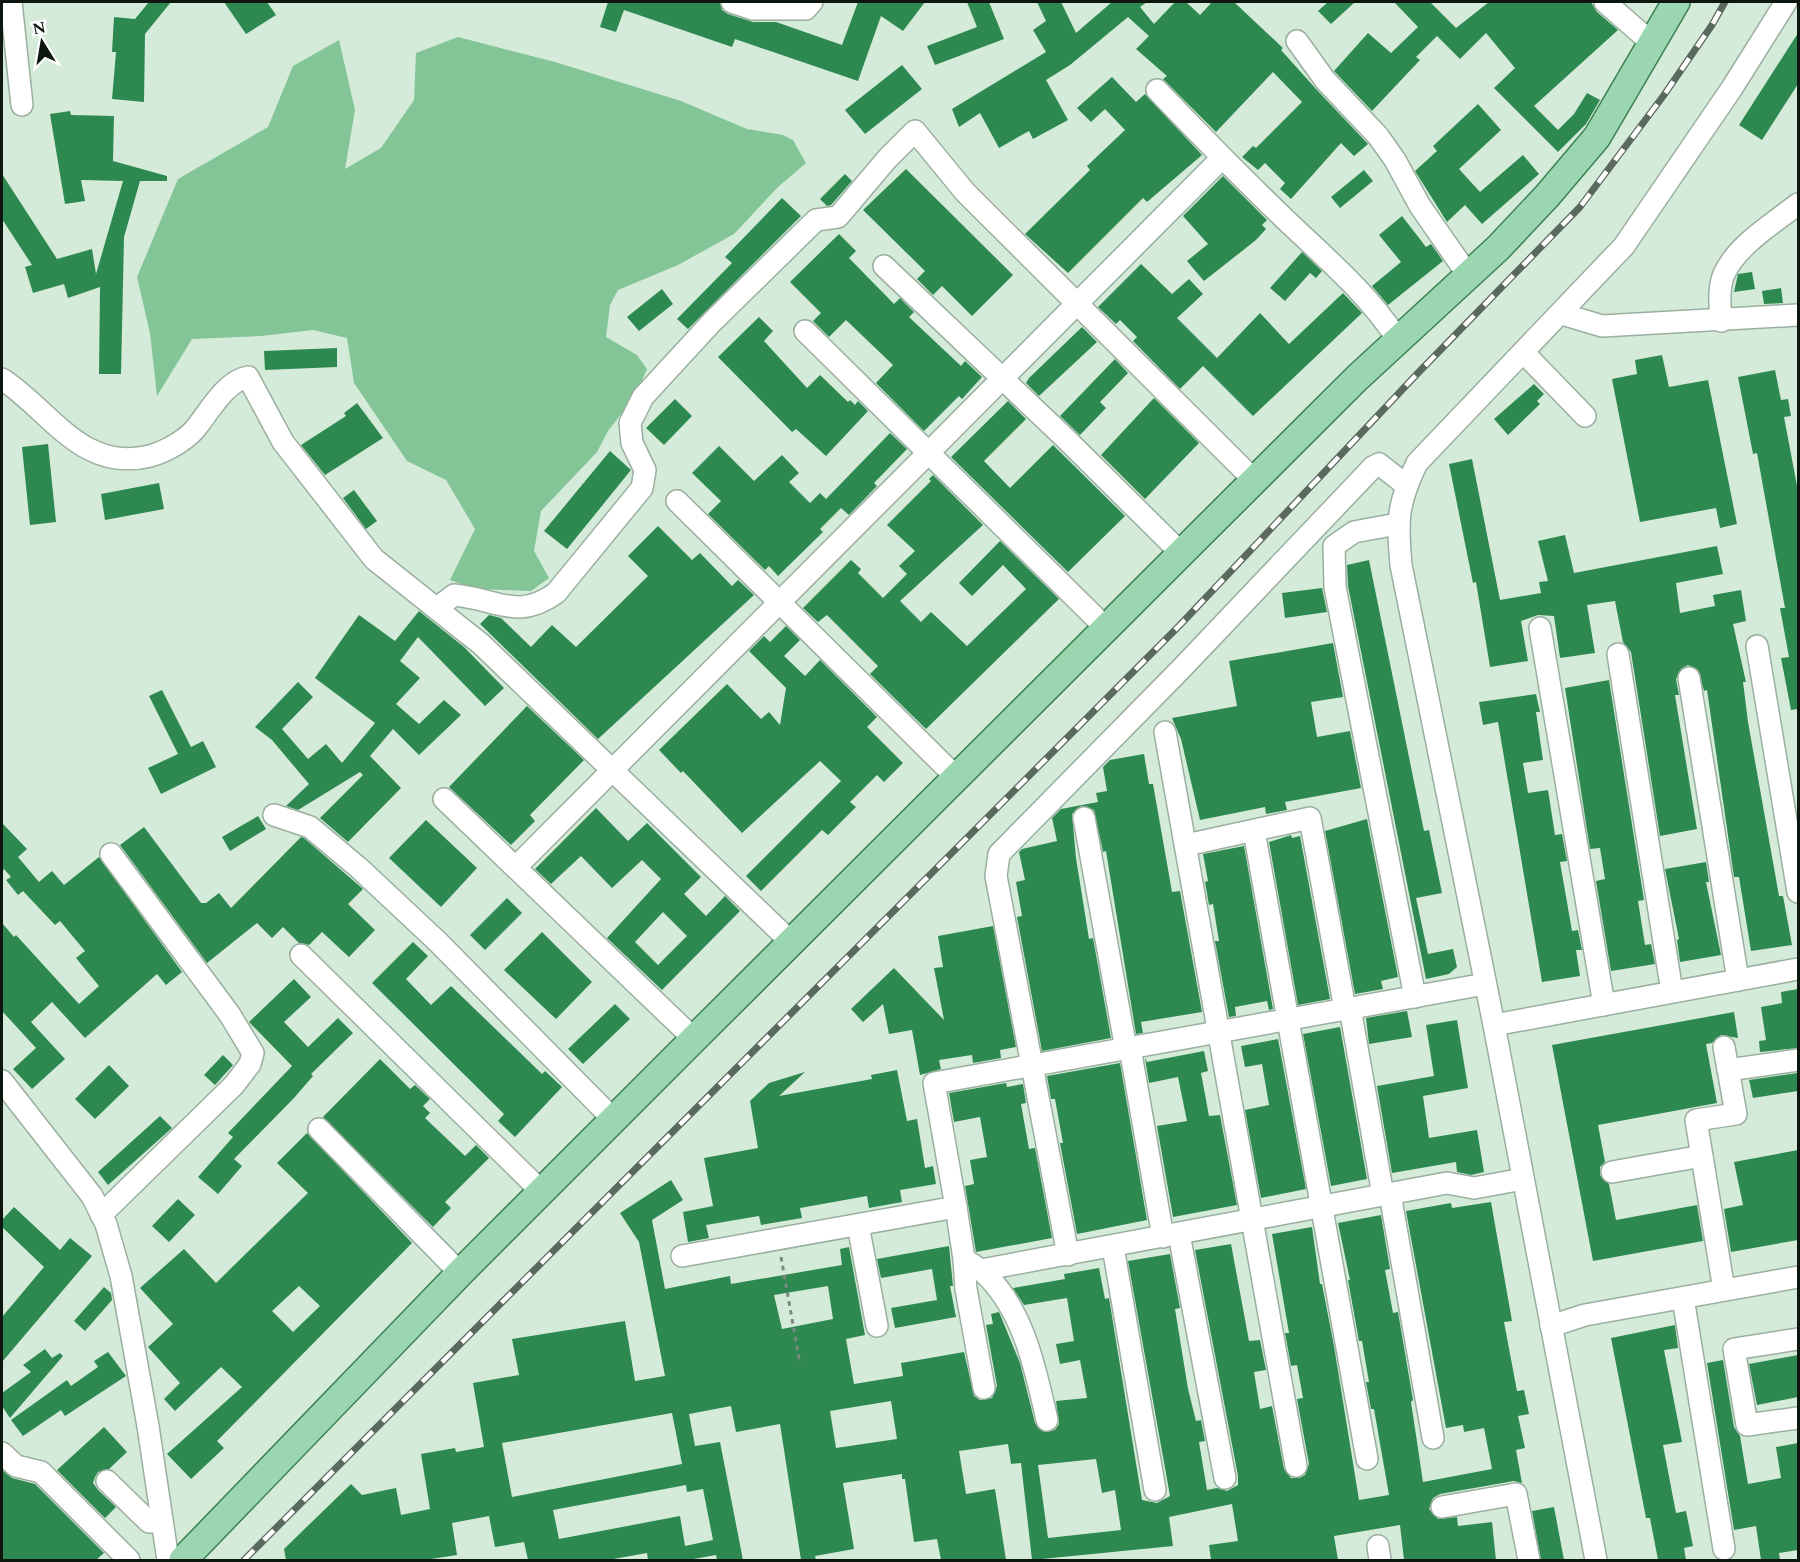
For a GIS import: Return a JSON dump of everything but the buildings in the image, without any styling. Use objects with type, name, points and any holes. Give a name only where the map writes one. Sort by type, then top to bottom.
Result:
[{"type":"main road","points":[[183,1560],[460,1273],[613,1119],[1254,480],[1547,196],[1597,137],[1676,2]]},
{"type":"street","points":[[11,2],[22,105]]},
{"type":"street","points":[[732,2],[753,9],[806,9],[812,2]]},
{"type":"street","points":[[1605,2],[1653,44]]},
{"type":"street","points":[[1596,1560],[1494,1025],[1401,566],[1397,524],[1406,485],[1417,463],[1562,314],[1624,246],[1732,88],[1786,2]]},
{"type":"street","points":[[1297,41],[1325,80],[1384,144],[1420,206],[1468,275]]},
{"type":"street","points":[[1157,90],[1222,158],[1352,280],[1380,312],[1398,340]]},
{"type":"street","points":[[437,608],[454,595],[478,597],[520,609],[541,604],[556,593],[642,488],[645,470],[632,442],[630,423],[643,397],[712,322],[816,220],[838,217],[887,159],[915,131],[965,192],[1254,480]]},
{"type":"street","points":[[516,867],[781,604],[1222,158]]},
{"type":"street","points":[[1721,321],[1720,291],[1724,275],[1734,258],[1798,204]]},
{"type":"street","points":[[884,266],[1181,554]]},
{"type":"street","points":[[1562,314],[1602,327],[1798,315]]},
{"type":"street","points":[[805,331],[1106,628]]},
{"type":"street","points":[[1524,353],[1586,416]]},
{"type":"street","points":[[2,379],[25,394],[52,422],[92,453],[131,460],[164,452],[196,429],[212,406],[241,378],[248,376],[283,442],[374,559],[481,644],[791,942]]},
{"type":"street","points":[[1068,1255],[996,876],[999,854],[1181,669],[1373,467],[1379,464],[1386,467],[1406,485]]},
{"type":"street","points":[[677,501],[956,777]]},
{"type":"street","points":[[1397,524],[1354,532],[1334,546],[1335,587],[1415,997]]},
{"type":"street","points":[[1540,628],[1604,1005]]},
{"type":"street","points":[[1757,646],[1798,892]]},
{"type":"street","points":[[1618,654],[1672,992]]},
{"type":"street","points":[[1689,678],[1738,980]]},
{"type":"street","points":[[1165,732],[1254,1220],[1254,1238],[1296,1466]]},
{"type":"street","points":[[444,798],[694,1039]]},
{"type":"street","points":[[274,815],[310,827],[359,868],[438,942],[613,1119]]},
{"type":"street","points":[[1084,818],[1128,1048],[1225,1478]]},
{"type":"street","points":[[1186,845],[1310,818],[1433,1438]]},
{"type":"street","points":[[1254,831],[1367,1459]]},
{"type":"street","points":[[101,1215],[234,1085],[250,1064],[253,1053],[230,1015],[111,854]]},
{"type":"street","points":[[301,955],[541,1191]]},
{"type":"street","points":[[1494,1025],[1798,969]]},
{"type":"street","points":[[984,1388],[966,1289],[973,1265],[956,1208],[934,1083],[1485,984]]},
{"type":"street","points":[[1724,1047],[1736,1114],[1696,1120],[1724,1290]]},
{"type":"street","points":[[1728,1070],[1798,1060]]},
{"type":"street","points":[[2,1081],[92,1196],[101,1215],[121,1276],[168,1560]]},
{"type":"street","points":[[319,1129],[460,1273]]},
{"type":"street","points":[[1612,1172],[1702,1156]]},
{"type":"street","points":[[973,1265],[1068,1255],[1447,1183],[1474,1188],[1523,1179]]},
{"type":"street","points":[[682,1256],[956,1208]]},
{"type":"street","points":[[858,1225],[877,1326]]},
{"type":"street","points":[[1113,1247],[1155,1490]]},
{"type":"street","points":[[973,1265],[995,1283],[1016,1318],[1028,1347],[1047,1420]]},
{"type":"street","points":[[1551,1326],[1585,1315],[1798,1277]]},
{"type":"street","points":[[1683,1298],[1724,1549]]},
{"type":"street","points":[[1798,1339],[1734,1349],[1747,1425],[1798,1418]]},
{"type":"street","points":[[2,1454],[16,1466],[41,1472],[129,1560]]},
{"type":"street","points":[[107,1481],[149,1522],[162,1522]]},
{"type":"street","points":[[1442,1507],[1516,1494],[1529,1560]]},
{"type":"path","points":[[777,1239],[800,1364]]},
{"type":"green space","points":[[458,37],[555,62],[681,101],[747,129],[783,135],[793,140],[806,163],[778,187],[734,234],[678,265],[618,290],[610,305],[606,337],[637,355],[647,369],[635,396],[608,431],[597,452],[541,511],[534,551],[549,578],[531,591],[476,589],[450,580],[475,529],[446,480],[407,461],[354,383],[347,338],[313,330],[261,336],[192,339],[157,396],[150,333],[137,277],[178,179],[268,127],[293,66],[339,40],[355,110],[345,169],[381,148],[414,100],[416,53]]},
{"type":"railway","points":[[244,1560],[1179,626],[1417,374],[1580,207],[1664,95],[1725,2]]}]
